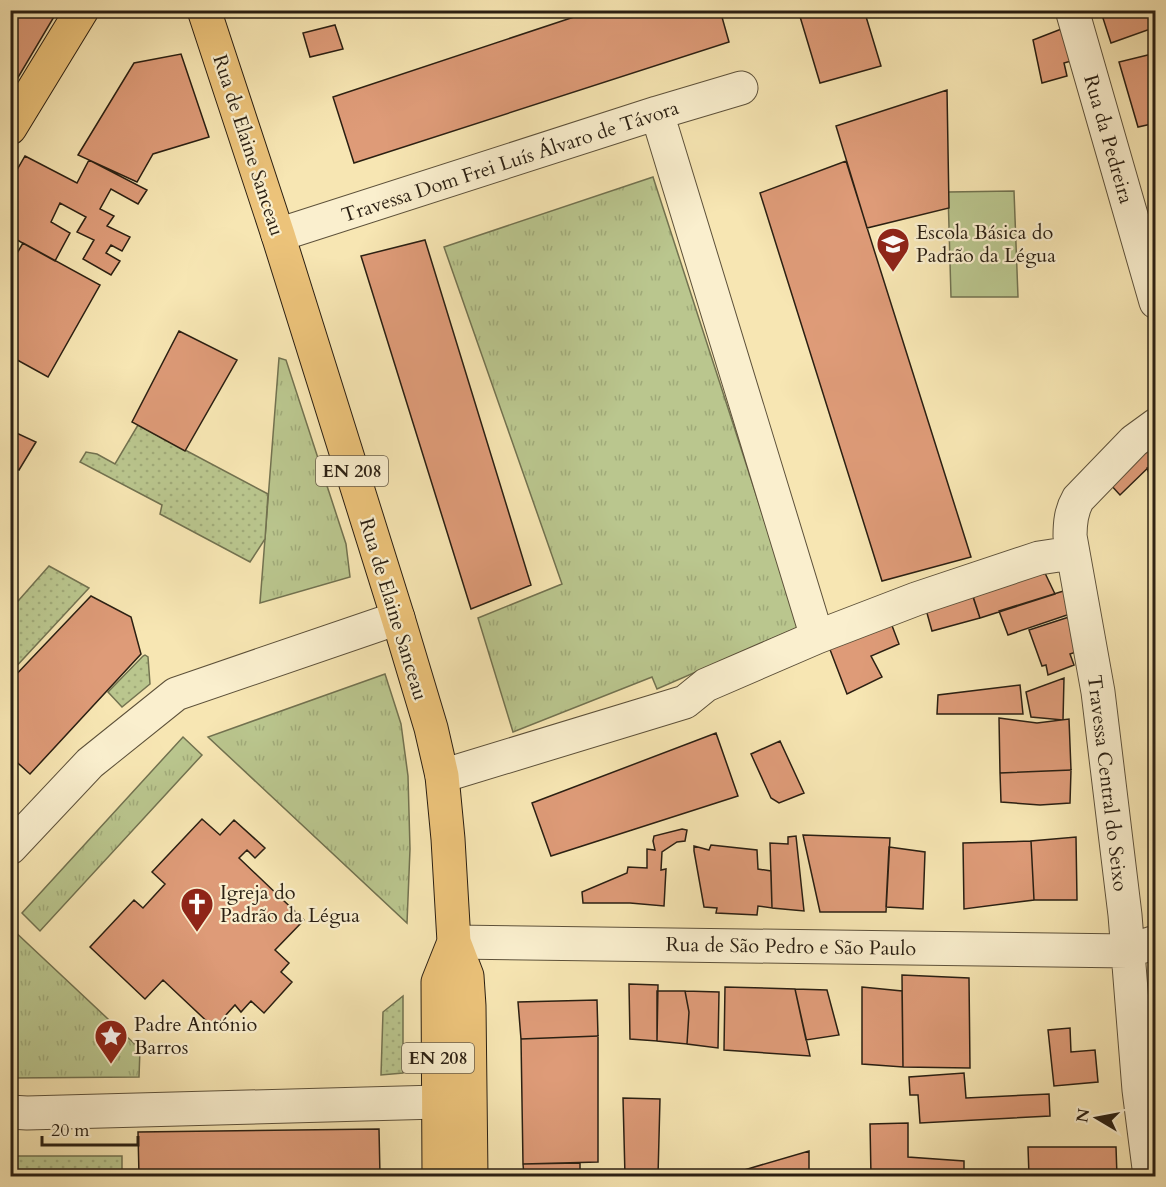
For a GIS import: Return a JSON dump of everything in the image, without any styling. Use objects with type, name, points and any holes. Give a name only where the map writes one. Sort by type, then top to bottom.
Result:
[{"type":"main road","points":[[10,128],[82,10]]},
{"type":"main road","name":"Rua de Elaine Sanceau","points":[[204,10],[279,235],[398,618],[442,776],[454,942],[467,976],[471,1176]]},
{"type":"main road","name":"Rua de Elaine Sanceau","points":[[439,1176],[438,982],[454,942]]},
{"type":"street","name":"Rua da Pedreira","points":[[1072,10],[1155,302]]},
{"type":"street","name":"Travessa Dom Frei Luís Álvaro de Távora","points":[[279,235],[741,88]]},
{"type":"street","points":[[657,113],[817,637]]},
{"type":"street","name":"Travessa Central do Seixo","points":[[1150,1176],[1142,947],[1125,915],[1098,692],[1072,553],[1070,522],[1078,499],[1134,441],[1155,425]]},
{"type":"street","points":[[442,776],[685,702],[706,685],[817,637],[916,598],[1039,558],[1072,553]]},
{"type":"street","points":[[10,848],[90,763],[176,694],[398,618]]},
{"type":"street","name":"Rua de São Pedro e São Paulo","points":[[454,942],[1142,947]]},
{"type":"street","points":[[10,1112],[438,1102]]},
{"type":"green space","points":[[653,177],[799,627],[657,689],[652,677],[513,732],[478,618],[562,584],[444,247]]},
{"type":"green space","points":[[1014,191],[1018,297],[951,297],[948,192]]},
{"type":"green space","points":[[279,358],[286,360],[346,544],[350,577],[260,603]]},
{"type":"green space","points":[[138,425],[268,494],[265,539],[250,562],[160,514],[162,505],[80,462],[86,452],[97,454],[115,464]]},
{"type":"green space","points":[[49,566],[89,588],[11,672],[11,609]]},
{"type":"green space","points":[[145,655],[148,657],[150,684],[122,707],[108,692]]},
{"type":"green space","points":[[385,674],[401,724],[408,776],[410,849],[407,923],[208,737]]},
{"type":"green space","points":[[183,737],[202,755],[40,931],[22,913]]},
{"type":"green space","points":[[11,928],[140,1049],[139,1077],[11,1078]]},
{"type":"green space","points":[[403,996],[403,1073],[381,1075],[383,1012]]},
{"type":"green space","points":[[10,1156],[122,1156],[122,1176],[11,1176]]},
{"type":"building","points":[[10,10],[58,10],[10,91]]},
{"type":"building","points":[[595,10],[720,10],[729,42],[354,163],[333,97]]},
{"type":"building","points":[[798,10],[864,10],[881,66],[820,83]]},
{"type":"building","points":[[1106,10],[1156,10],[1156,27],[1111,43],[1101,12]]},
{"type":"building","points":[[335,25],[343,49],[310,57],[303,33]]},
{"type":"building","points":[[1069,26],[1078,59],[1064,63],[1067,76],[1042,83],[1033,40]]},
{"type":"building","points":[[1156,53],[1156,123],[1138,127],[1119,62]]},
{"type":"building","points":[[181,54],[209,137],[153,154],[137,182],[78,155],[134,63]]},
{"type":"building","points":[[947,90],[949,208],[867,228],[836,126]]},
{"type":"building","points":[[25,156],[77,183],[89,160],[147,190],[138,204],[111,189],[100,209],[114,216],[107,226],[130,237],[122,251],[111,245],[106,253],[120,261],[111,275],[83,259],[94,240],[77,232],[86,217],[60,203],[51,222],[70,233],[55,261],[10,236],[10,182]]},
{"type":"building","points":[[846,161],[971,557],[882,581],[760,193]]},
{"type":"building","points":[[425,240],[531,585],[471,609],[361,256]]},
{"type":"building","points":[[23,243],[100,285],[48,377],[10,356],[10,265]]},
{"type":"building","points":[[179,331],[237,360],[185,451],[132,422]]},
{"type":"building","points":[[10,430],[36,442],[19,470],[10,466]]},
{"type":"building","points":[[1147,449],[1156,460],[1120,495],[1110,484]]},
{"type":"building","points":[[1156,466],[1156,493],[1147,468]]},
{"type":"building","points":[[1044,571],[1055,594],[980,618],[973,597]]},
{"type":"building","points":[[1070,589],[1076,612],[1008,635],[999,611]]},
{"type":"building","points":[[971,590],[980,618],[932,631],[925,606]]},
{"type":"building","points":[[91,596],[131,617],[141,654],[30,774],[10,756],[10,681]]},
{"type":"building","points":[[1075,615],[1082,650],[1070,654],[1074,665],[1048,675],[1046,665],[1042,666],[1029,630]]},
{"type":"building","points":[[891,623],[899,644],[871,656],[882,677],[847,694],[829,647]]},
{"type":"building","points":[[1064,678],[1063,720],[1031,717],[1026,692]]},
{"type":"building","points":[[1020,685],[1023,714],[937,714],[938,695]]},
{"type":"building","points":[[999,718],[1037,723],[1069,719],[1071,770],[1000,773]]},
{"type":"building","points":[[716,733],[738,796],[551,856],[532,803]]},
{"type":"building","points":[[780,741],[804,793],[779,803],[771,798],[751,754]]},
{"type":"building","points":[[1071,770],[1070,803],[1040,805],[1001,802],[1000,773]]},
{"type":"building","name":"Igreja do Padrão da Légua","points":[[202,819],[220,835],[234,820],[265,848],[255,858],[247,850],[239,858],[304,920],[275,950],[289,963],[281,972],[292,982],[264,1013],[251,1001],[241,1012],[235,1005],[214,1028],[163,980],[145,999],[90,947],[134,900],[143,908],[165,884],[152,872]]},
{"type":"building","points":[[682,829],[687,830],[685,841],[677,842],[662,852],[661,870],[666,869],[664,906],[583,903],[582,892],[627,873],[628,867],[647,868],[647,849],[655,850],[654,836]]},
{"type":"building","points":[[803,835],[890,838],[886,912],[820,912]]},
{"type":"building","points":[[796,836],[804,911],[772,908],[770,843],[788,844],[788,837]]},
{"type":"building","points":[[1076,837],[1077,900],[1034,900],[1031,841]]},
{"type":"building","points":[[1031,841],[1034,900],[964,909],[963,843]]},
{"type":"building","points":[[711,845],[757,850],[758,869],[771,871],[772,908],[758,906],[757,915],[716,913],[717,908],[704,907],[694,846],[709,850]]},
{"type":"building","points":[[889,847],[925,852],[923,909],[886,907]]},
{"type":"building","points":[[902,975],[969,978],[970,1068],[903,1067]]},
{"type":"building","points":[[629,984],[658,985],[657,1041],[630,1039]]},
{"type":"building","points":[[725,987],[795,989],[810,1056],[724,1050]]},
{"type":"building","points":[[862,987],[902,991],[903,1067],[862,1064]]},
{"type":"building","points":[[795,989],[827,990],[839,1035],[806,1040]]},
{"type":"building","points":[[657,991],[685,991],[689,1012],[687,1044],[657,1041]]},
{"type":"building","points":[[685,991],[719,992],[718,1048],[687,1044],[689,1012]]},
{"type":"building","points":[[597,1000],[598,1036],[521,1039],[518,1002]]},
{"type":"building","points":[[1070,1028],[1071,1052],[1095,1050],[1098,1082],[1054,1086],[1048,1030]]},
{"type":"building","points":[[598,1036],[598,1162],[523,1164],[521,1039]]},
{"type":"building","points":[[964,1073],[966,1098],[1049,1094],[1050,1116],[920,1123],[918,1095],[910,1095],[909,1077]]},
{"type":"building","points":[[623,1098],[660,1099],[658,1176],[625,1176]]},
{"type":"building","points":[[908,1123],[908,1157],[964,1161],[964,1176],[871,1176],[870,1124]]},
{"type":"building","points":[[379,1129],[380,1176],[139,1176],[138,1132]]},
{"type":"building","points":[[1028,1147],[1116,1147],[1117,1176],[1029,1176]]},
{"type":"building","points":[[809,1151],[809,1176],[744,1176],[744,1170]]},
{"type":"building","points":[[580,1163],[580,1176],[524,1176],[523,1164]]},
{"type":"place","name":"Escola Básica do Padrão da Légua","points":[[893,273]]},
{"type":"place","name":"Igreja do Padrão da Légua","points":[[197,933]]},
{"type":"place","name":"Padre António Barros","points":[[111,1065]]}]
